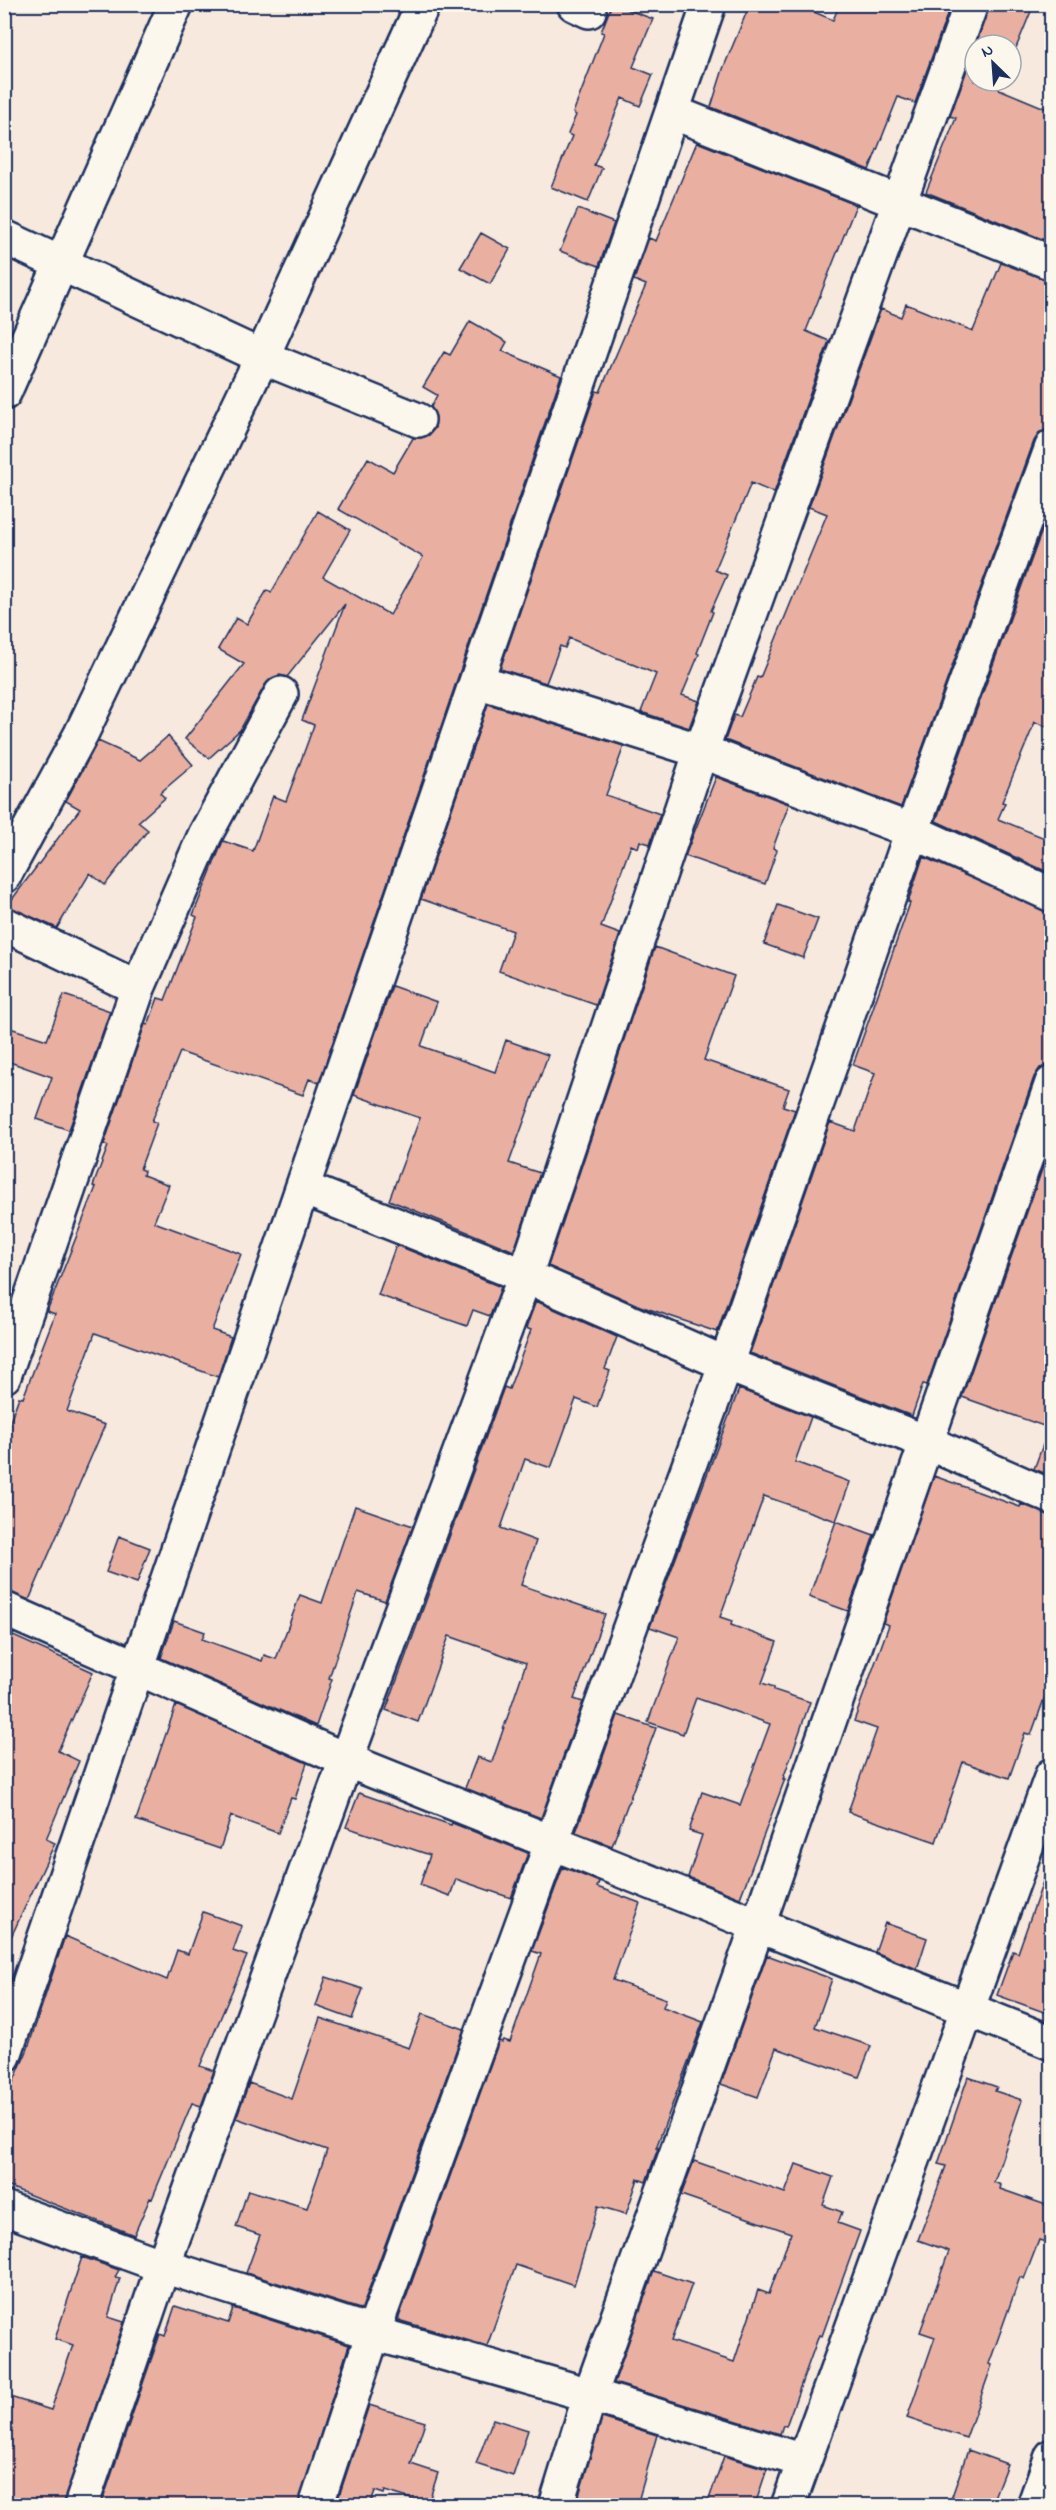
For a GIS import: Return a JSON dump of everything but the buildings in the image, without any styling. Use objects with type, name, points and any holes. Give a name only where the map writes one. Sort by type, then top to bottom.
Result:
[{"type":"street","points":[[4,393],[176,4]]},
{"type":"street","points":[[4,876],[13,840],[81,734],[262,357],[423,4]]},
{"type":"street","points":[[4,2056],[709,4]]},
{"type":"street","points":[[81,2505],[163,2266],[346,1760],[525,1276],[701,751],[971,4]]},
{"type":"street","points":[[672,112],[1052,263]]},
{"type":"street","points":[[4,237],[262,357],[418,420]]},
{"type":"street","points":[[316,2505],[373,2333],[726,1364],[912,831],[1052,447]]},
{"type":"street","points":[[477,681],[701,751],[912,831],[1052,895]]},
{"type":"street","points":[[4,1376],[138,988],[205,835],[281,694]]},
{"type":"street","points":[[4,924],[138,988]]},
{"type":"street","points":[[556,2505],[590,2395],[758,1925],[1052,1083]]},
{"type":"street","points":[[303,1188],[525,1276],[726,1364],[926,1442],[1052,1497]]},
{"type":"street","points":[[4,1609],[346,1760],[1052,2043]]},
{"type":"street","points":[[788,2505],[965,2009],[1052,1775]]},
{"type":"street","points":[[4,2208],[163,2266],[373,2333],[590,2395],[804,2461]]},
{"type":"street","points":[[1034,2505],[1052,2456]]}]
